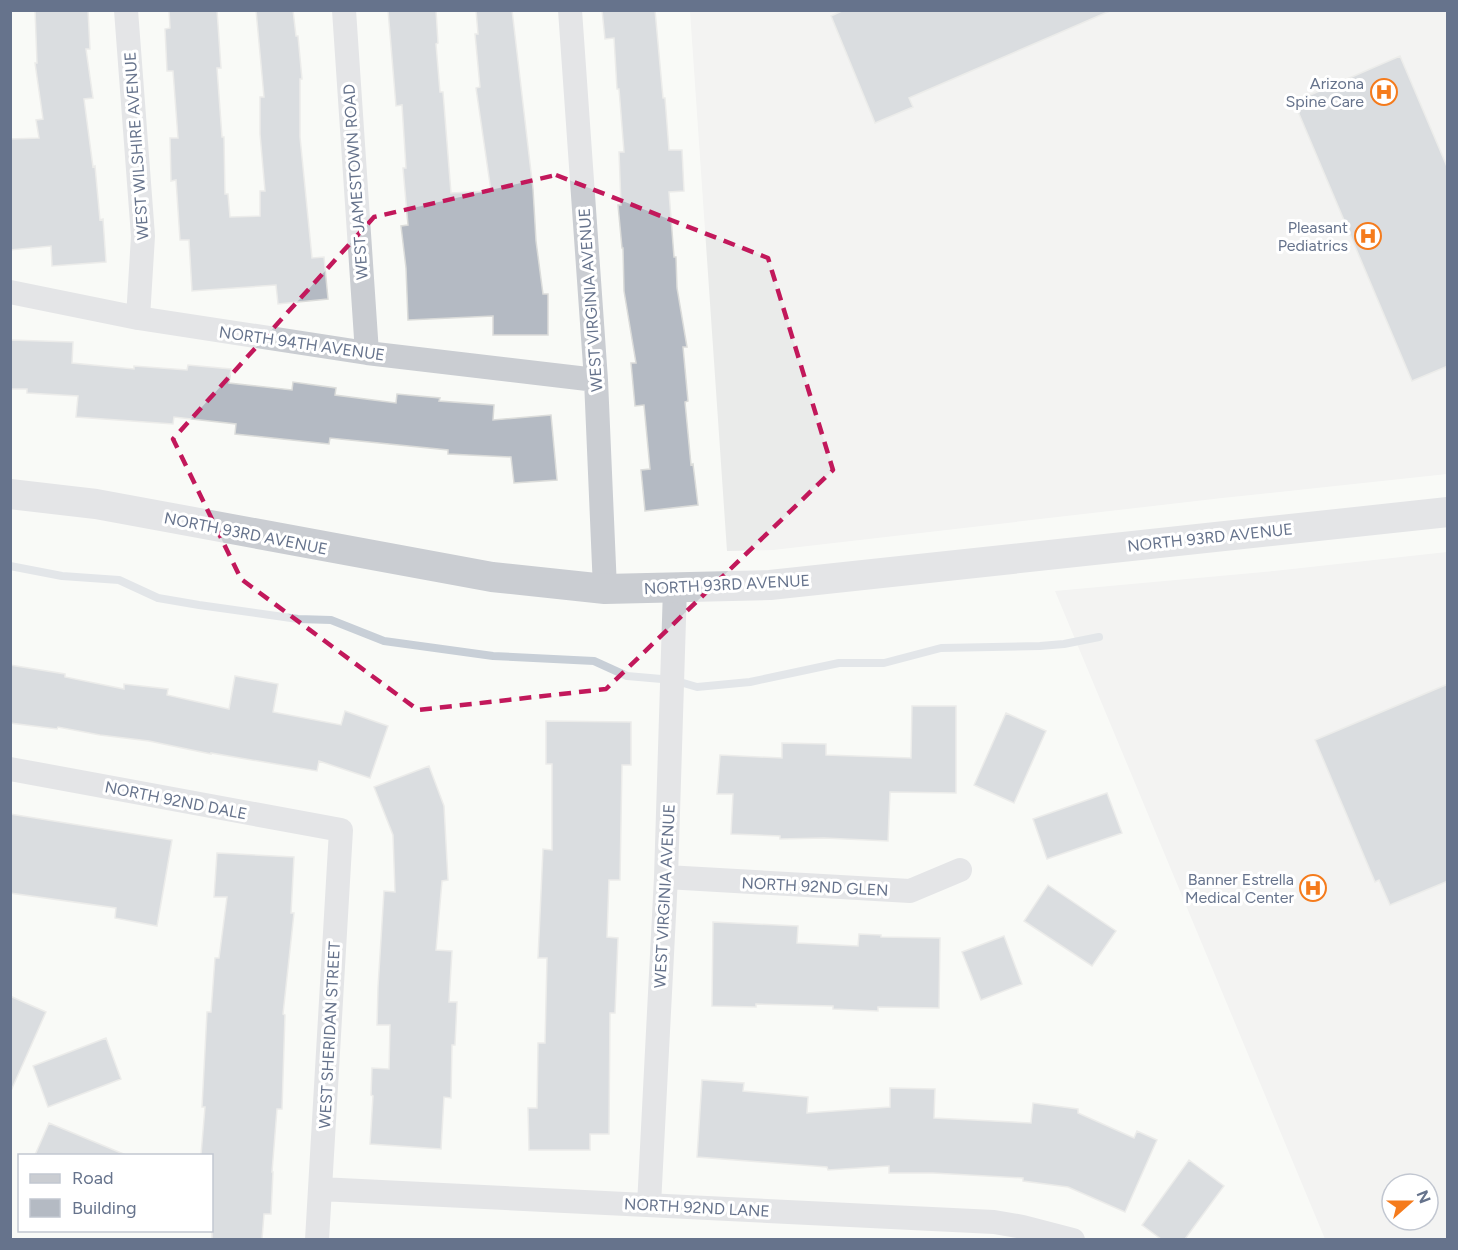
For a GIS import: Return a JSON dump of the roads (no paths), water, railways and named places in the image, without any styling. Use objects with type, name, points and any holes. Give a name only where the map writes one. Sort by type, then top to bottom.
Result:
[{"type":"street","name":"WEST WILSHIRE AVENUE","points":[[126,10],[143,236],[138,318]]},
{"type":"street","name":"WEST JAMESTOWN ROAD","points":[[344,10],[367,353]]},
{"type":"street","name":"WEST VIRGINIA AVENUE","points":[[570,10],[596,380],[605,589]]},
{"type":"street","name":"NORTH 94TH AVENUE","points":[[10,292],[138,318],[367,353],[596,380]]},
{"type":"street","name":"NORTH 93RD AVENUE","points":[[10,494],[96,504],[492,577],[605,589],[770,585],[1448,512]]},
{"type":"street","name":"WEST VIRGINIA AVENUE","points":[[649,1205],[666,877],[675,588]]},
{"type":"street","name":"NORTH 92ND DALE","points":[[10,769],[341,830]]},
{"type":"street","name":"WEST SHERIDAN STREET","points":[[317,1239],[341,830]]},
{"type":"street","name":"NORTH 92ND GLEN","points":[[666,877],[910,891],[960,870]]},
{"type":"street","name":"NORTH 92ND LANE","points":[[320,1189],[994,1222],[1072,1239]]},
{"type":"waterway","points":[[10,566],[62,576],[119,580],[158,598],[199,605],[298,619],[331,620],[384,641],[493,656],[594,661],[627,676],[673,680],[697,687],[750,682],[839,663],[884,663],[941,648],[1040,646],[1099,637]]},
{"type":"place","name":"Arizona Spine Care","points":[[1384,92]]},
{"type":"place","name":"Pleasant Pediatrics","points":[[1368,236]]},
{"type":"place","name":"Banner Estrella Medical Center","points":[[1313,888]]}]
